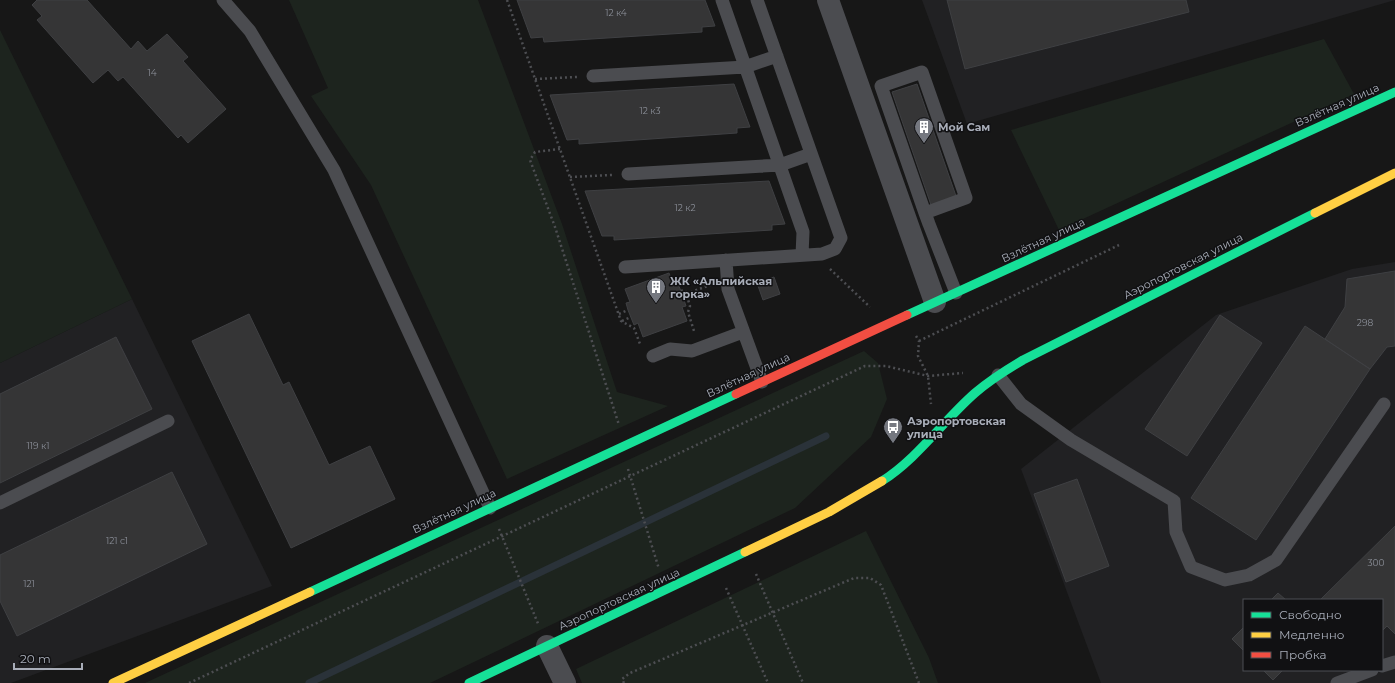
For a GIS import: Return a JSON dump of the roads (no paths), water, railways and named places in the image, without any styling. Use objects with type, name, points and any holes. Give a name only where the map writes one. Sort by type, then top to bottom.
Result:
[{"type":"street","points":[[828,0],[935,302]]},
{"type":"street","name":"Взлётная улица","points":[[113,683],[935,302],[1395,92]]},
{"type":"street","name":"Аэропортовская улица","points":[[469,683],[829,512],[878,483],[907,460],[975,393],[998,375],[1023,360],[1395,173]]},
{"type":"street","points":[[547,646],[565,683]]},
{"type":"lane","points":[[223,0],[250,31],[334,170],[490,508]]},
{"type":"lane","points":[[722,0],[803,232],[808,254]]},
{"type":"lane","points":[[625,267],[822,254],[835,249],[841,238],[757,0]]},
{"type":"lane","points":[[593,76],[745,67],[777,56]]},
{"type":"lane","points":[[925,213],[966,198],[922,72],[881,86],[925,213],[956,293]]},
{"type":"lane","points":[[628,174],[780,165],[812,154]]},
{"type":"lane","points":[[726,260],[728,289],[762,382]]},
{"type":"lane","points":[[653,356],[670,349],[692,351],[743,332]]},
{"type":"lane","points":[[998,375],[1021,404],[1065,435],[1174,501],[1176,532],[1191,567],[1225,580],[1248,575],[1276,560],[1384,404]]},
{"type":"lane","points":[[0,503],[168,421]]},
{"type":"lane","points":[[1383,666],[1395,662]]},
{"type":"lane","points":[[1337,683],[1369,671]]},
{"type":"waterway","points":[[309,683],[826,436]]},
{"type":"place","name":"Мой Сам","points":[[924,144]]},
{"type":"place","name":"ЖК «Альпийская горка»","points":[[656,304]]},
{"type":"place","name":"Аэропортовская улица","points":[[893,444]]}]
